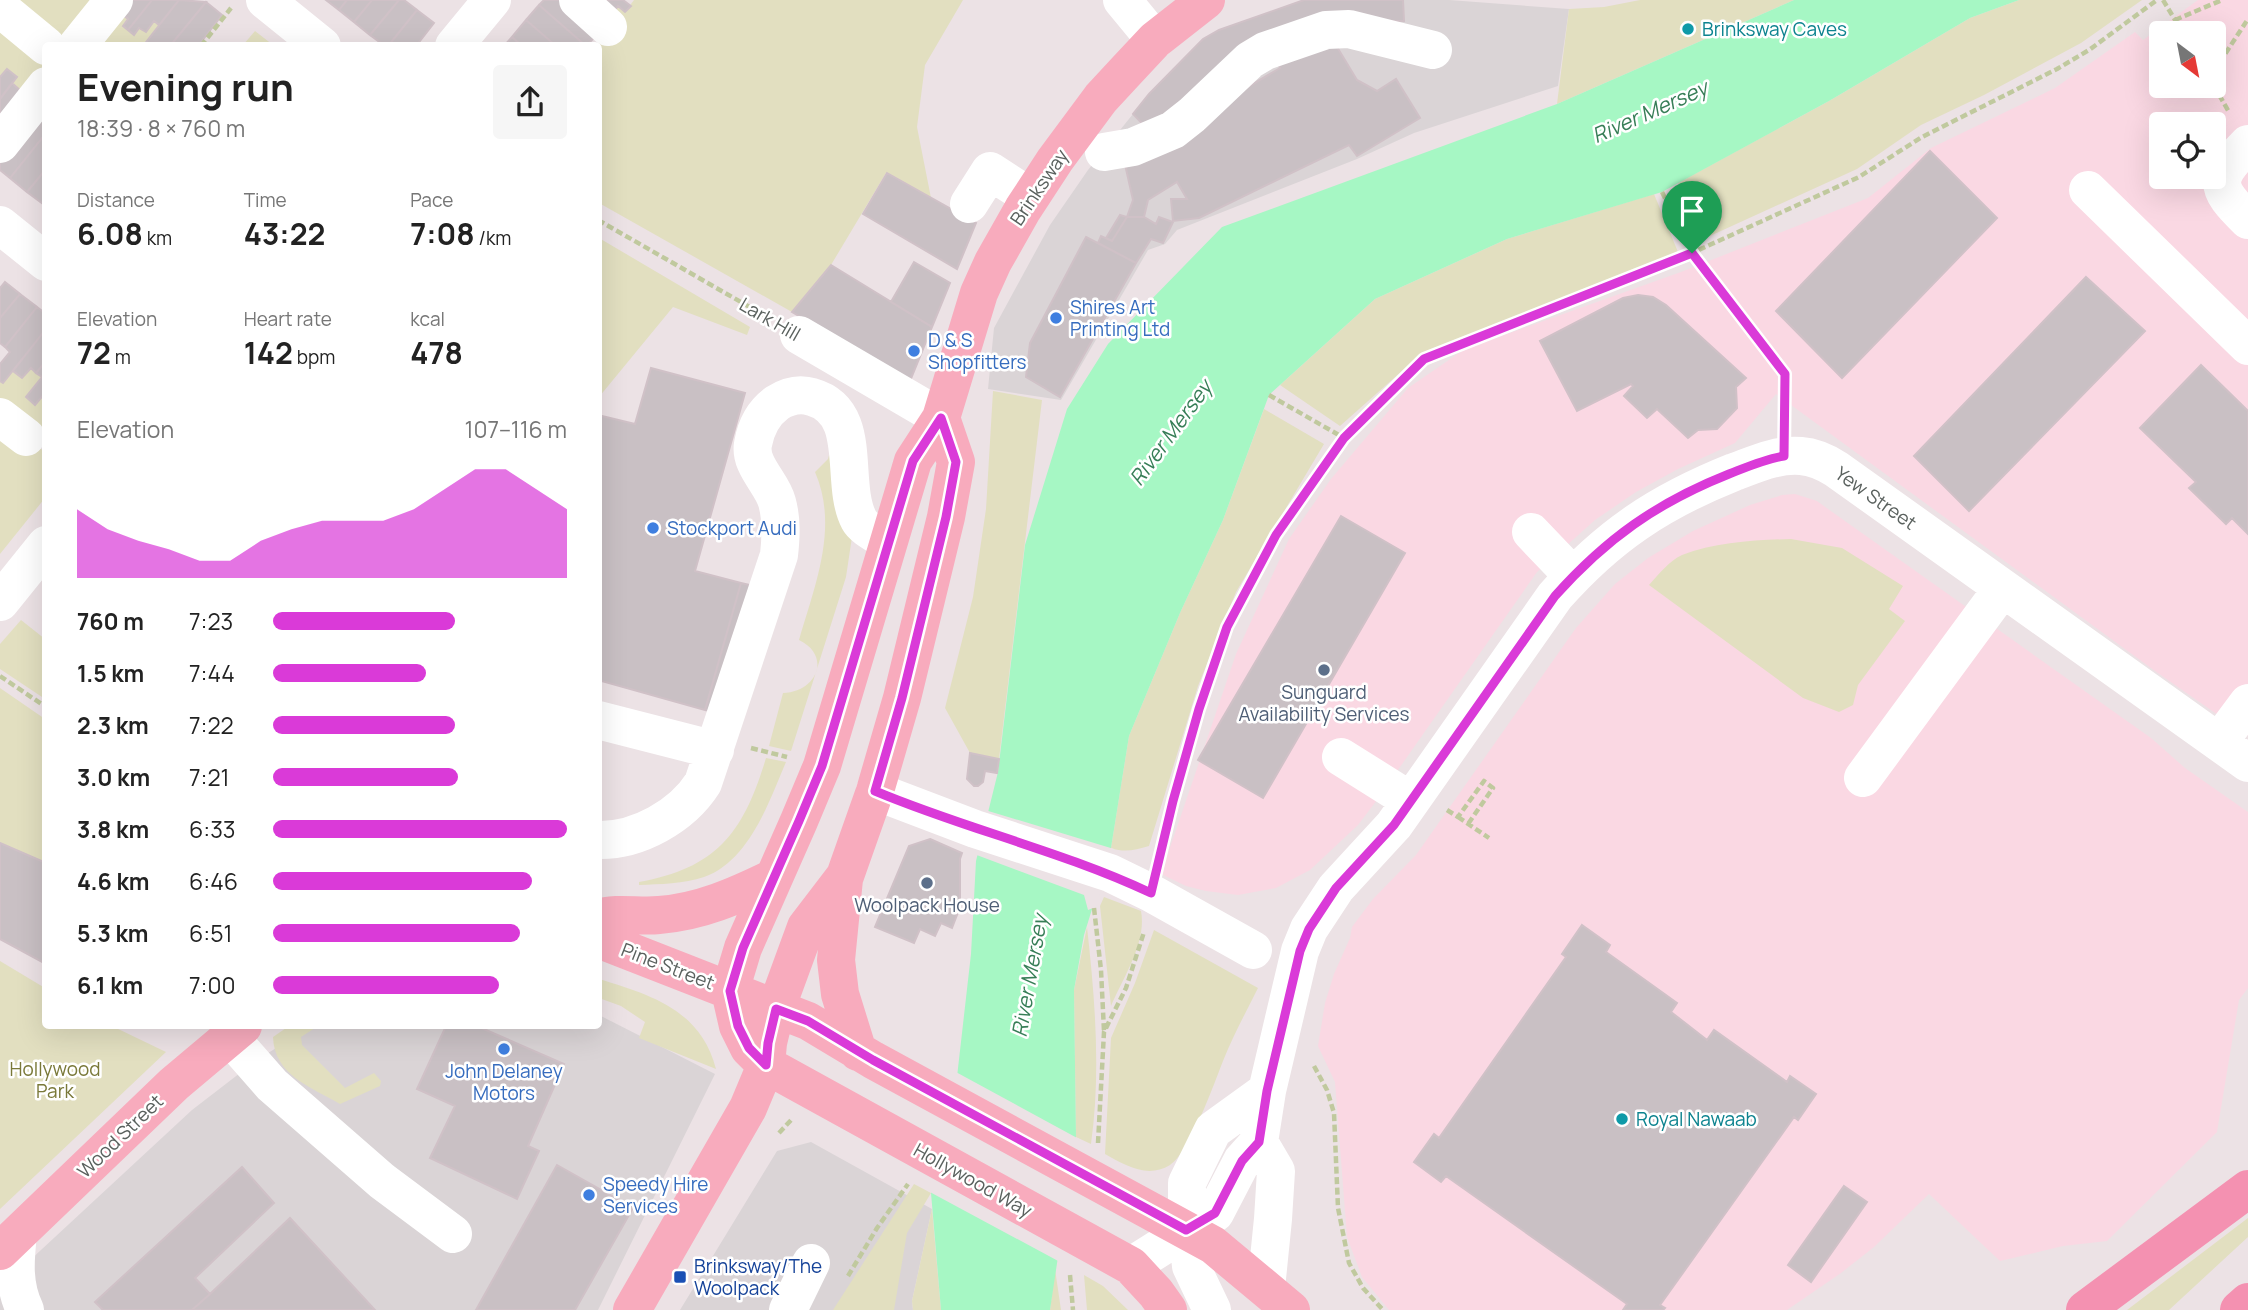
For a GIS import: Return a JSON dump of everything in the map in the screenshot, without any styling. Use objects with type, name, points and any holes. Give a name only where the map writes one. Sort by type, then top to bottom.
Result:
[{"type":"highway","points":[[2085,1310],[2248,1189]]},
{"type":"highway","points":[[2239,1310],[2248,1302]]},
{"type":"main road","name":"Brinksway","points":[[766,1065],[749,1048],[738,1026],[730,991],[743,948],[822,766],[913,461],[941,418],[979,293],[993,261],[1031,197],[1097,149],[1101,98],[1155,40],[1206,0]]},
{"type":"main road","points":[[866,1056],[841,994],[836,960],[845,876],[875,791],[902,698],[943,528],[956,462],[941,418]]},
{"type":"main road","points":[[632,1310],[748,1108],[766,1065],[776,1009],[806,928],[845,876]]},
{"type":"main road","points":[[602,918],[658,915],[704,907],[738,895],[773,878]]},
{"type":"main road","name":"Pine Street","points":[[602,941],[776,1009]]},
{"type":"main road","points":[[776,1009],[808,1021],[866,1056],[1213,1245],[1279,1299]]},
{"type":"main road","name":"Wood Street","points":[[9,1242],[174,1084],[236,1031]]},
{"type":"main road","name":"Hollywood Way","points":[[766,1065],[850,1113],[1080,1256],[1131,1266],[1168,1310]]},
{"type":"street","points":[[81,42],[114,0]]},
{"type":"street","points":[[265,0],[317,42]]},
{"type":"street","points":[[578,0],[608,27]]},
{"type":"street","points":[[1122,0],[1155,40]]},
{"type":"street","points":[[457,42],[482,3]]},
{"type":"street","points":[[0,8],[42,43]]},
{"type":"street","points":[[1097,149],[1133,147],[1173,130],[1250,60],[1265,51],[1326,30],[1349,29],[1433,50]]},
{"type":"street","points":[[0,144],[42,91]]},
{"type":"street","points":[[2240,131],[2222,174],[2221,186],[2227,199],[2248,220]]},
{"type":"street","points":[[969,204],[990,171],[1031,197]]},
{"type":"street","points":[[2088,190],[2248,346]]},
{"type":"street","points":[[0,225],[42,259]]},
{"type":"street","name":"Lark Hill","points":[[799,335],[941,418]]},
{"type":"street","points":[[602,839],[630,835],[678,812],[694,798],[704,783],[779,555],[782,527],[777,500],[752,447],[758,424],[781,400],[794,395],[817,398],[835,412],[843,423],[847,441],[852,494],[859,521],[888,542]]},
{"type":"street","name":"Yew Street","points":[[1131,1266],[1215,1213],[1242,1161],[1259,1142],[1267,1091],[1300,951],[1309,929],[1336,888],[1394,825],[1426,803],[1555,596],[1573,576],[1612,540],[1645,515],[1720,478],[1770,458],[1784,456],[1820,460],[1836,468],[2234,753]]},
{"type":"street","points":[[1531,532],[1573,576]]},
{"type":"street","points":[[0,602],[42,550]]},
{"type":"street","points":[[1863,778],[2002,589]]},
{"type":"street","points":[[2234,753],[2248,703]]},
{"type":"street","points":[[602,721],[715,750]]},
{"type":"street","points":[[1341,757],[1426,803]]},
{"type":"street","points":[[875,791],[975,830],[1102,890],[1151,893],[1253,950]]},
{"type":"street","points":[[236,1031],[272,1085],[382,1181],[453,1234]]},
{"type":"street","points":[[1212,1310],[1191,1266],[1186,1230],[1187,1183],[1213,1130],[1267,1091]]},
{"type":"street","points":[[1259,1142],[1276,1171],[1279,1299]]},
{"type":"street","points":[[9,1242],[15,1281],[25,1310]]},
{"type":"street","points":[[788,1310],[811,1263]]},
{"type":"path","points":[[204,42],[237,0]]},
{"type":"path","points":[[1104,1032],[1126,988],[1141,945],[1173,801],[1199,709],[1227,627],[1276,535],[1344,438],[1424,359],[1692,253],[1859,177],[1922,137],[2089,50],[2157,0]]},
{"type":"path","points":[[2163,0],[2175,20],[2222,0]]},
{"type":"path","points":[[2226,53],[2248,19]]},
{"type":"path","points":[[2221,98],[2240,131]]},
{"type":"path","points":[[1662,192],[1692,253],[1785,374],[1784,456]]},
{"type":"path","name":"Lark Hill","points":[[602,222],[799,335]]},
{"type":"path","points":[[1269,395],[1344,438]]},
{"type":"path","points":[[0,676],[42,704]]},
{"type":"path","points":[[1458,817],[1484,781],[1493,788],[1468,824]]},
{"type":"path","points":[[1426,803],[1458,817],[1489,838]]},
{"type":"path","points":[[1098,1147],[1104,1032],[1101,970],[1102,890]]},
{"type":"path","points":[[1315,1058],[1313,1068],[1327,1090],[1334,1112],[1338,1208],[1349,1263],[1363,1288],[1383,1310]]},
{"type":"path","points":[[842,1287],[877,1228],[910,1181]]},
{"type":"path","points":[[1073,1310],[1080,1256]]},
{"type":"shaded area","points":[[1304,0],[1449,0],[1569,9],[1558,86],[1414,133],[1357,159],[1177,230],[1165,244],[1148,250],[1061,400],[988,389],[994,328],[1050,225],[1088,170],[1149,94],[1203,39],[1219,30]]},
{"type":"shaded area","points":[[2198,0],[2248,0],[2248,736],[1776,394],[1735,443],[1636,492],[1595,520],[1537,572],[1374,804],[1358,825],[1310,870],[1276,888],[1238,895],[1186,886],[1161,874],[1236,654],[1289,539],[1331,479],[1408,388],[1465,349],[1681,272],[1868,198],[1931,148],[2055,88],[2135,32],[2143,40],[2149,36],[2149,98],[2226,98],[2226,21],[2169,21]]},
{"type":"shaded area","points":[[1795,494],[1817,501],[2151,738],[2185,768],[2248,812],[2248,988],[2239,1000],[2217,1132],[2107,1241],[2063,1246],[2000,1261],[1929,1194],[1874,1247],[1787,1310],[1389,1310],[1362,1277],[1347,1237],[1335,1082],[1318,1046],[1325,1003],[1352,927],[1373,899],[1416,855],[1576,628],[1615,584],[1648,558],[1693,531],[1750,505],[1782,495]]},
{"type":"shaded area","points":[[602,1017],[715,1074],[598,1310],[0,1310],[0,1288],[192,1110],[253,1063],[305,1029],[602,1029]]},
{"type":"shaded area","points":[[811,1142],[932,1209],[912,1301],[913,1310],[680,1310],[777,1151]]},
{"type":"green space","points":[[3,0],[91,0],[70,42],[62,42]]},
{"type":"green space","points":[[123,0],[128,19],[123,26],[133,34],[139,28],[146,32],[154,21],[159,25],[145,42],[90,42]]},
{"type":"green space","points":[[634,0],[963,0],[925,65],[917,127],[931,198],[886,173],[831,265],[792,312],[602,205],[602,42],[599,42],[618,6],[625,12]]},
{"type":"green space","points":[[1640,0],[1794,0],[1557,104],[1569,9],[1604,7]]},
{"type":"green space","points":[[2019,0],[2142,0],[2081,43],[1921,125],[1857,169],[1699,241],[1678,183],[1829,101],[1970,18]]},
{"type":"green space","points":[[0,18],[42,53],[42,77],[22,92],[12,83],[17,77],[7,69],[0,77]]},
{"type":"green space","points":[[255,31],[269,42],[246,42]]},
{"type":"green space","points":[[1654,194],[1678,252],[1421,354],[1340,426],[1280,385],[1375,299],[1507,239]]},
{"type":"green space","points":[[602,240],[750,327],[747,335],[673,307],[602,393]]},
{"type":"green space","points":[[31,368],[42,377],[26,397],[35,405],[42,396],[42,440],[0,406],[0,381],[3,382],[13,371],[22,378]]},
{"type":"green space","points":[[993,391],[1042,400],[999,759],[970,753],[945,708],[973,597],[986,509]]},
{"type":"green space","points":[[1264,409],[1324,444],[1236,592],[1198,686],[1149,846],[1135,850],[1116,850],[1111,848],[1129,736],[1180,613],[1223,520]]},
{"type":"green space","points":[[0,428],[31,441],[42,450],[42,502],[0,554]]},
{"type":"green space","points":[[831,448],[852,537],[846,577],[816,671],[815,655],[799,640],[817,577],[825,535],[822,493],[815,472],[828,459]]},
{"type":"green space","points":[[1791,539],[1842,548],[1903,586],[1889,609],[1905,621],[1858,685],[1853,705],[1839,712],[1803,698],[1649,585],[1664,568],[1682,555],[1736,542]]},
{"type":"green space","points":[[21,620],[42,637],[42,697],[0,669],[0,644]]},
{"type":"green space","points":[[816,673],[791,751],[769,746],[783,693],[804,687]]},
{"type":"green space","points":[[0,688],[42,717],[42,862],[0,843]]},
{"type":"green space","points":[[766,758],[786,762],[756,828],[733,858],[704,877],[639,885],[639,882],[689,867],[724,842],[748,806]]},
{"type":"green space","points":[[1104,897],[1141,911],[1142,923],[1133,960],[1111,1006],[1100,906]]},
{"type":"green space","points":[[1087,927],[1096,1036],[1096,1090],[1091,1144],[1076,1137],[1074,990]]},
{"type":"green space","points":[[1154,930],[1258,988],[1231,1042],[1201,1117],[1178,1158],[1161,1169],[1145,1171],[1105,1154],[1111,1038]]},
{"type":"green space","name":"Hollywood Park","points":[[0,961],[42,986],[42,1029],[118,1029],[166,1052],[0,1209]]},
{"type":"green space","points":[[602,980],[655,999],[686,1019],[699,1032],[716,1069],[639,1038],[645,1022],[621,1006],[602,999]]},
{"type":"green space","points":[[285,1029],[313,1029],[301,1037],[302,1045],[345,1088],[374,1073],[381,1081],[380,1086],[340,1104],[306,1085],[287,1070],[275,1050],[273,1037]]},
{"type":"green space","points":[[914,1184],[931,1193],[907,1233],[894,1310],[833,1310]]},
{"type":"green space","points":[[932,1209],[941,1310],[913,1310],[912,1301]]},
{"type":"green space","points":[[2248,1218],[2248,1237],[2169,1310],[2127,1310]]},
{"type":"green space","points":[[1055,1269],[1061,1310],[1050,1310]]},
{"type":"green space","points":[[1084,1275],[1103,1286],[1128,1310],[1087,1310]]},
{"type":"water","name":"River Mersey","points":[[1794,0],[2019,0],[1970,18],[1829,101],[1662,192],[1507,239],[1375,299],[1269,395],[1223,520],[1180,613],[1129,736],[1111,848],[1084,935],[1074,990],[1076,1137],[1050,1310],[941,1310],[931,1193],[957,1077],[971,954],[976,861],[998,772],[1025,545],[1067,409],[1108,344],[1222,227],[1557,104]]},
{"type":"pier","points":[[985,810],[1114,849],[1096,907],[1088,910],[1084,895],[974,854]]},
{"type":"pier","points":[[954,1071],[1079,1139],[1060,1262],[928,1191],[942,1140]]},
{"type":"building","points":[[126,0],[152,0],[128,30],[123,26],[128,19],[123,15]]},
{"type":"building","points":[[152,0],[179,0],[159,25],[154,21],[146,32],[139,28],[134,35],[128,30]]},
{"type":"building","points":[[179,0],[206,2],[173,42],[146,42]]},
{"type":"building","points":[[326,0],[347,0],[339,10]]},
{"type":"building","points":[[347,0],[372,0],[354,22],[339,10]]},
{"type":"building","points":[[372,0],[399,0],[370,35],[354,22]]},
{"type":"building","points":[[399,0],[404,0],[417,10],[391,42],[380,42],[370,35]]},
{"type":"building","points":[[544,0],[565,0],[596,36],[590,42],[581,42],[539,5]]},
{"type":"building","points":[[590,0],[623,0],[631,6],[625,12],[618,6],[615,10]]},
{"type":"building","points":[[1304,0],[1403,0],[1404,21],[1334,21],[1152,134],[1133,114],[1203,39],[1219,30]]},
{"type":"building","points":[[206,2],[222,15],[201,42],[173,42]]},
{"type":"building","points":[[539,5],[581,42],[551,42],[526,20]]},
{"type":"building","points":[[417,10],[434,23],[419,42],[391,42]]},
{"type":"building","points":[[526,20],[551,42],[518,42],[512,37]]},
{"type":"building","points":[[1331,37],[1357,80],[1377,91],[1396,79],[1420,118],[1357,156],[1349,145],[1199,218],[1173,221],[1171,199],[1187,199],[1177,182],[1148,200],[1144,217],[1127,217],[1133,200],[1124,160],[1280,68],[1274,57]]},
{"type":"building","points":[[7,69],[17,77],[0,99],[0,77]]},
{"type":"building","points":[[12,83],[22,92],[0,133],[0,99]]},
{"type":"building","points":[[42,117],[42,138],[10,178],[0,170],[0,157]]},
{"type":"building","points":[[42,138],[42,174],[27,192],[10,178]]},
{"type":"building","points":[[1930,151],[1997,218],[1842,378],[1776,311]]},
{"type":"building","points":[[887,173],[976,223],[957,269],[863,214]]},
{"type":"building","points":[[42,174],[42,203],[27,192]]},
{"type":"building","points":[[1120,215],[1127,217],[1112,241],[1106,238]]},
{"type":"building","points":[[1127,217],[1144,217],[1156,224],[1159,217],[1173,222],[1163,243],[1151,239],[1136,263],[1098,243],[1101,236],[1112,241]]},
{"type":"building","points":[[1086,237],[1136,263],[1060,397],[1026,377],[1030,343]]},
{"type":"building","points":[[914,262],[950,283],[932,327],[891,302]]},
{"type":"building","points":[[831,265],[932,327],[910,381],[792,312]]},
{"type":"building","points":[[2086,277],[2145,331],[1969,511],[1914,456]]},
{"type":"building","points":[[5,282],[20,294],[0,318],[0,288]]},
{"type":"building","points":[[20,294],[37,307],[5,347],[0,343],[0,318]]},
{"type":"building","points":[[1638,295],[1653,297],[1666,305],[1746,378],[1736,387],[1737,408],[1717,429],[1698,430],[1688,438],[1657,409],[1647,418],[1624,396],[1633,386],[1631,384],[1577,411],[1540,341],[1623,298]]},
{"type":"building","points":[[37,307],[42,311],[42,334],[3,383],[0,381],[0,364],[10,352],[5,347]]},
{"type":"building","points":[[42,334],[42,366],[36,373],[31,368],[22,378],[13,371]]},
{"type":"building","points":[[2201,365],[2248,411],[2248,534],[2232,518],[2226,524],[2189,488],[2196,482],[2140,428]]},
{"type":"building","points":[[42,366],[42,377],[36,373]]},
{"type":"building","name":"Stockport Audi","points":[[651,368],[745,393],[695,571],[741,583],[705,710],[602,681],[602,416],[635,424]]},
{"type":"building","points":[[42,377],[42,397],[35,405],[26,397]]},
{"type":"building","points":[[1341,516],[1405,553],[1263,798],[1198,760]]},
{"type":"building","points":[[741,583],[754,586],[716,712],[705,710]]},
{"type":"building","points":[[970,753],[999,759],[997,773],[985,771],[983,782],[978,786],[974,786],[967,779]]},
{"type":"building","name":"Woolpack House","points":[[930,839],[962,853],[960,907],[952,928],[941,923],[935,936],[920,929],[914,943],[875,927],[909,846]]},
{"type":"building","points":[[0,843],[42,861],[42,962],[0,939]]},
{"type":"building","name":"Royal Nawaab","points":[[1582,925],[1610,945],[1606,952],[1677,1003],[1671,1012],[1707,1040],[1714,1030],[1787,1082],[1790,1076],[1816,1094],[1798,1120],[1794,1117],[1660,1305],[1665,1308],[1663,1310],[1623,1310],[1627,1304],[1446,1176],[1441,1182],[1414,1162],[1434,1134],[1439,1138],[1566,957],[1562,954]]},
{"type":"building","points":[[445,1029],[484,1029],[564,1064],[528,1146],[539,1151],[517,1199],[430,1158],[455,1106],[417,1089]]},
{"type":"building","points":[[557,1165],[633,1208],[575,1310],[476,1310]]},
{"type":"building","points":[[242,1167],[274,1203],[195,1278],[210,1294],[192,1310],[103,1310],[95,1302]]},
{"type":"building","points":[[1844,1186],[1867,1202],[1811,1282],[1788,1265]]},
{"type":"building","points":[[290,1218],[375,1310],[192,1310],[210,1294]]},
{"type":"place","name":"Brinksway Caves","points":[[1688,29]]},
{"type":"place","name":"Shires Art Printing Ltd","points":[[1056,318]]},
{"type":"place","name":"D & S Shopfitters","points":[[914,351]]},
{"type":"place","name":"Stockport Audi","points":[[653,528]]},
{"type":"place","name":"Sunguard Availability Services","points":[[1324,670]]},
{"type":"place","name":"Woolpack House","points":[[927,883]]},
{"type":"place","name":"John Delaney Motors","points":[[504,1049]]},
{"type":"place","name":"Royal Nawaab","points":[[1622,1119]]},
{"type":"place","name":"Speedy Hire Services","points":[[589,1195]]},
{"type":"place","name":"Brinksway/The Woolpack","points":[[680,1277]]},
{"type":"route","points":[[1692,253],[1785,374],[1784,456],[1770,458],[1720,478],[1645,515],[1583,565],[1555,596],[1394,825],[1336,888],[1309,929],[1300,951],[1267,1091],[1259,1142],[1242,1161],[1215,1213],[1186,1230],[873,1060],[808,1021],[776,1009],[766,1065],[749,1048],[738,1026],[730,991],[743,948],[822,766],[913,461],[941,418],[956,462],[946,517],[902,698],[875,791],[975,830],[1110,873],[1151,893],[1199,709],[1227,627],[1276,535],[1344,438],[1424,359],[1692,253]]}]
